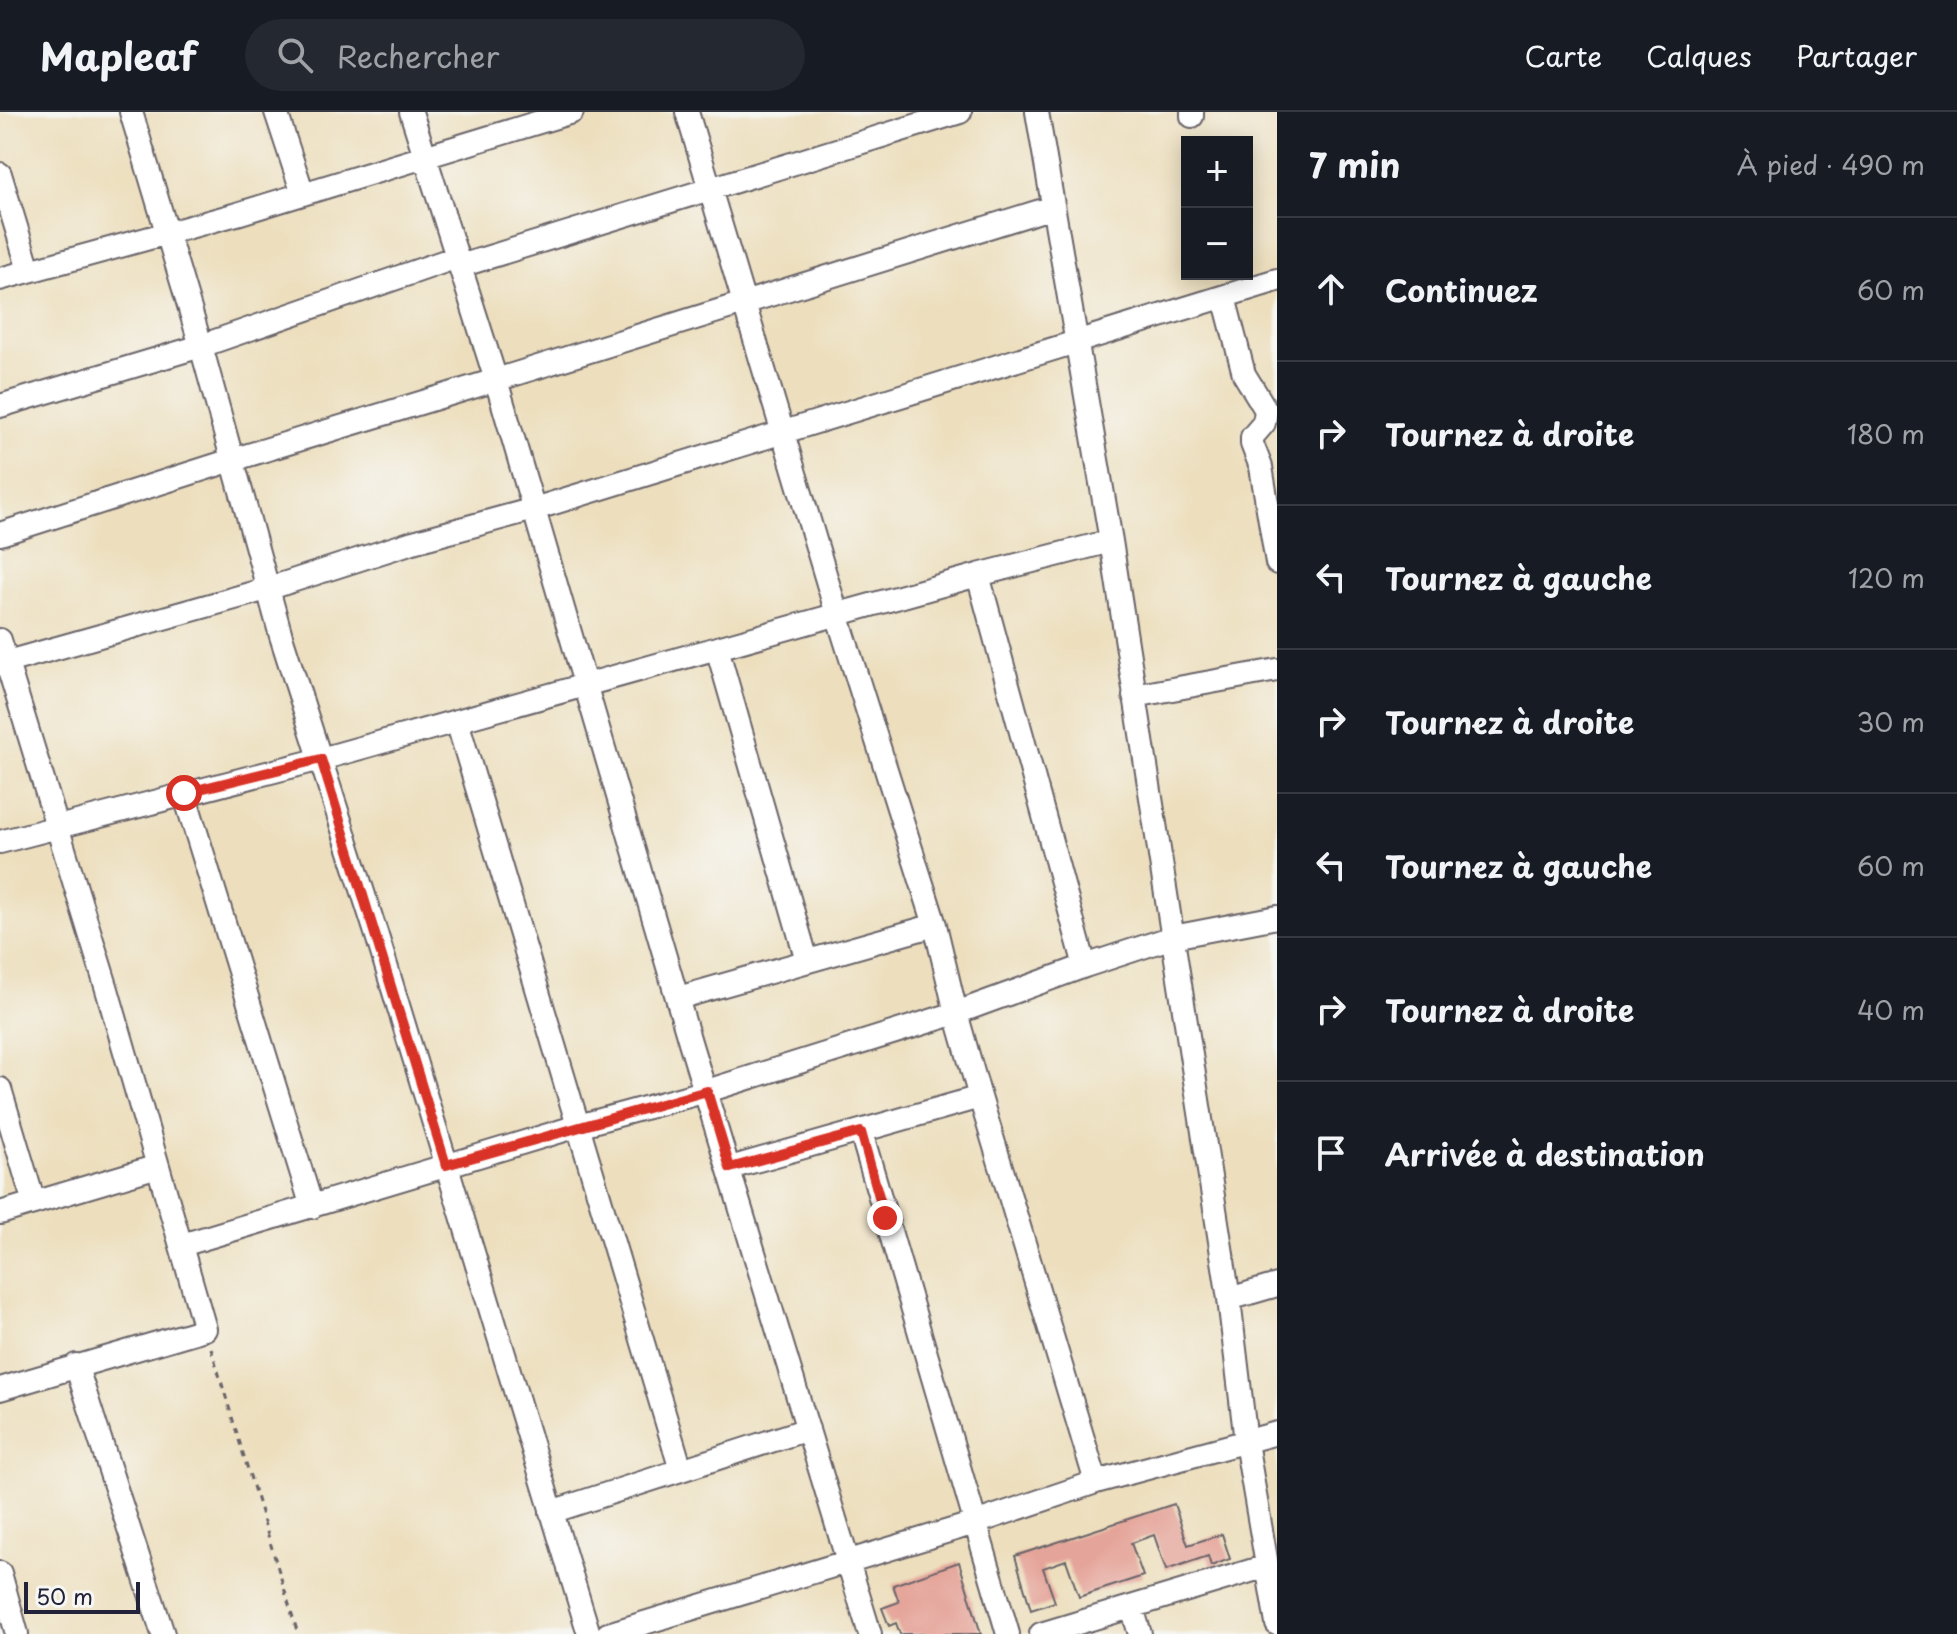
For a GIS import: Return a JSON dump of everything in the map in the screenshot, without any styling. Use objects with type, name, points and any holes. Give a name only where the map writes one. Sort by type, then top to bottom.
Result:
[{"type":"street","points":[[131,112],[201,346],[267,589],[589,1634]]},
{"type":"street","points":[[276,112],[303,194]]},
{"type":"street","points":[[411,112],[496,380],[870,1634]]},
{"type":"street","points":[[687,112],[837,614],[935,925],[980,1097],[1096,1482]]},
{"type":"street","points":[[0,406],[201,346],[459,262],[960,112]]},
{"type":"street","points":[[1037,112],[1111,541],[1229,1299],[1246,1442],[1277,1624]]},
{"type":"street","points":[[0,279],[303,194],[559,114]]},
{"type":"street","points":[[0,174],[29,270]]},
{"type":"street","points":[[0,534],[1053,207]]},
{"type":"street","points":[[0,1389],[205,1329],[2,655],[267,589],[1277,280]]},
{"type":"street","points":[[1224,297],[1244,374],[1270,421],[1252,437],[1252,444],[1261,467],[1277,563]]},
{"type":"street","points":[[0,842],[321,759],[978,575],[1111,541]]},
{"type":"street","points":[[978,575],[1085,966]]},
{"type":"street","points":[[717,648],[807,961]]},
{"type":"street","points":[[1134,696],[1277,670]]},
{"type":"street","points":[[457,721],[681,1470]]},
{"type":"street","points":[[184,793],[312,1207]]},
{"type":"street","points":[[182,1245],[578,1126],[707,1091],[956,1013],[1173,937],[1277,917]]},
{"type":"street","points":[[678,998],[935,925]]},
{"type":"street","points":[[0,1089],[34,1203]]},
{"type":"street","points":[[730,1168],[980,1097]]},
{"type":"street","points":[[861,1132],[1008,1634]]},
{"type":"street","points":[[0,1213],[158,1166]]},
{"type":"street","points":[[1229,1299],[1277,1285]]},
{"type":"street","points":[[76,1365],[163,1634]]},
{"type":"street","points":[[551,1512],[808,1429]]},
{"type":"street","points":[[608,1634],[975,1523],[1096,1482],[1277,1433]]},
{"type":"street","points":[[1041,1634],[1267,1566]]},
{"type":"street","points":[[0,1573],[17,1634]]},
{"type":"street","points":[[1132,1608],[1140,1634]]},
{"type":"path","points":[[205,1329],[298,1634]]},
{"type":"building","points":[[1174,1504],[1188,1545],[1222,1534],[1230,1559],[1211,1566],[1208,1556],[1166,1570],[1154,1535],[1131,1543],[1143,1576],[1079,1597],[1066,1560],[1043,1568],[1055,1602],[1031,1610],[1015,1556]]},
{"type":"building","points":[[959,1562],[981,1634],[900,1634],[896,1623],[889,1626],[882,1608],[899,1602],[893,1585]]},
{"type":"route","points":[[184,793],[321,759],[446,1165],[707,1091],[730,1168],[861,1132],[885,1218]]}]
